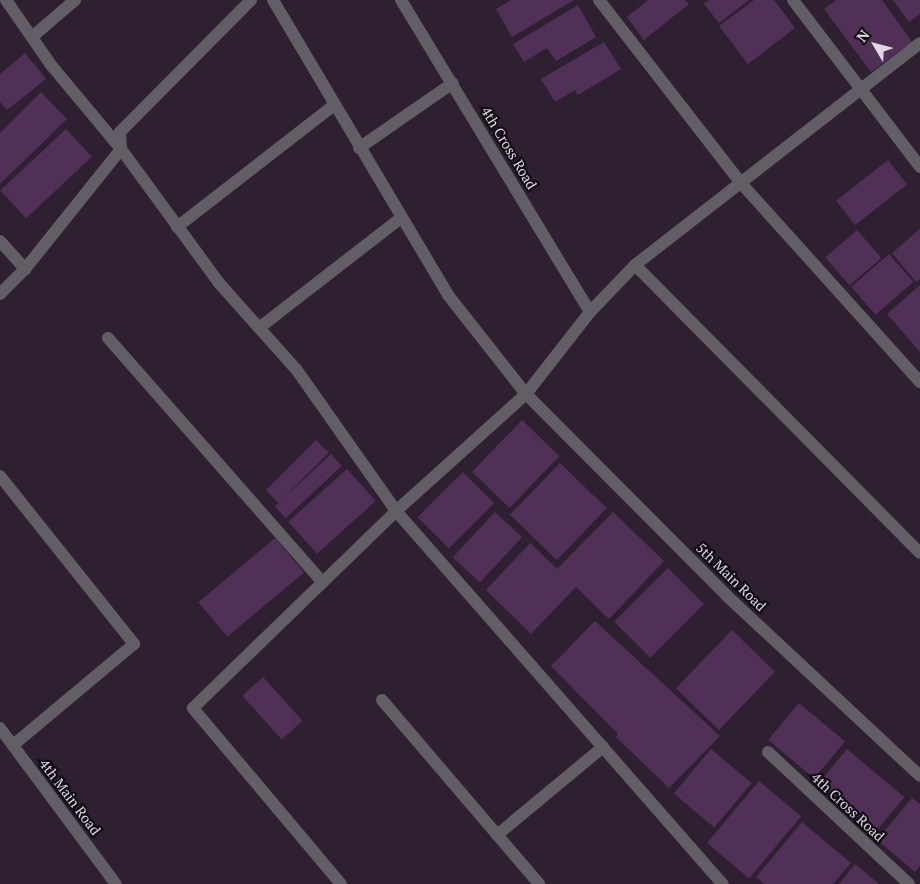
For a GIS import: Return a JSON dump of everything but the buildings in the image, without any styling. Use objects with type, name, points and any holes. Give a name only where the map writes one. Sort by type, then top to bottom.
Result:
[{"type":"street","points":[[6,0],[32,37],[121,149],[219,283],[296,369],[396,511],[723,884]]},
{"type":"street","points":[[32,37],[75,0]]},
{"type":"street","points":[[0,294],[24,269],[121,149],[120,132],[251,0]]},
{"type":"street","name":"5th Main Road","points":[[273,0],[359,148],[448,295],[526,394],[726,595],[920,776]]},
{"type":"street","name":"4th Cross Road","points":[[402,0],[590,312]]},
{"type":"street","points":[[599,0],[740,182],[920,382]]},
{"type":"street","points":[[793,0],[858,90],[920,167]]},
{"type":"street","points":[[341,884],[193,708],[396,511],[526,394],[590,312],[635,266],[920,43]]},
{"type":"street","points":[[359,148],[453,83]]},
{"type":"street","points":[[177,227],[334,105]]},
{"type":"street","points":[[259,328],[401,218]]},
{"type":"street","points":[[0,241],[24,269]]},
{"type":"street","points":[[635,266],[920,553]]},
{"type":"street","points":[[108,338],[322,582]]},
{"type":"street","points":[[0,476],[134,644],[13,745]]},
{"type":"street","points":[[382,700],[539,884]]},
{"type":"street","name":"4th Main Road","points":[[0,728],[116,884]]},
{"type":"street","points":[[497,835],[603,747]]},
{"type":"street","name":"4th Cross Road","points":[[768,752],[908,884]]}]
